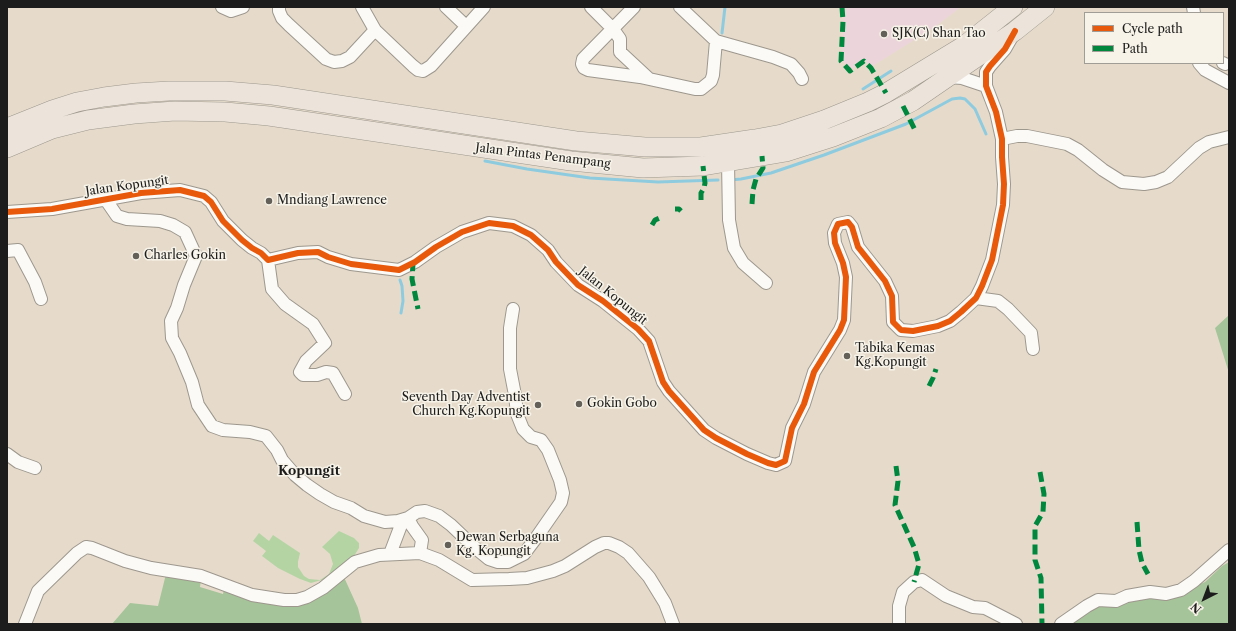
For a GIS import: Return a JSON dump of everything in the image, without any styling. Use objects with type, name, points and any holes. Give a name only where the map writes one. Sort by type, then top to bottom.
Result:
[{"type":"main road","name":"Jalan Pintas Penampang","points":[[7,128],[52,110],[78,102],[130,94],[169,91],[224,91],[273,95],[576,141],[645,148],[701,147],[782,134],[824,120],[886,93],[965,45],[1013,7]]},
{"type":"main road","name":"Jalan Pintas Penampang","points":[[7,148],[52,129],[88,120],[134,114],[175,111],[225,112],[269,116],[571,161],[643,168],[703,166],[786,152],[833,137],[880,118],[913,101],[1015,31],[1045,7]]},
{"type":"main road","points":[[398,135],[400,114]]},
{"type":"street","points":[[222,7],[231,11],[243,7]]},
{"type":"street","points":[[279,7],[282,18],[289,25],[326,59],[334,62],[342,61],[350,57],[375,30]]},
{"type":"street","points":[[362,7],[375,30],[413,66],[418,70],[423,71],[431,66],[484,7]]},
{"type":"street","points":[[446,7],[466,26]]},
{"type":"street","points":[[591,7],[613,29],[620,39],[620,52],[649,79]]},
{"type":"street","points":[[634,7],[583,60],[582,64],[584,68],[588,70],[649,79],[695,89],[706,86],[711,82],[716,41]]},
{"type":"street","points":[[680,7],[716,41],[773,57],[791,64],[802,79]]},
{"type":"street","points":[[948,77],[962,78],[986,86],[986,72],[1005,49],[1015,31]]},
{"type":"street","points":[[1200,64],[1212,75],[1229,83]]},
{"type":"street","name":"Jalan Kopungit","points":[[7,212],[52,209],[155,191],[180,190],[204,196],[211,202],[224,221],[242,240],[261,253],[268,260],[298,253],[318,252],[350,264],[399,270],[415,262],[436,247],[462,232],[489,223],[513,226],[536,239],[548,250],[556,262],[578,285],[603,300],[638,329],[649,341],[663,382],[669,391],[704,430],[747,454],[776,465],[786,461],[792,428],[804,404],[814,372],[834,340],[844,320],[846,277],[843,263],[835,243],[834,233],[838,224],[848,222],[852,227],[858,246],[885,281],[892,296],[893,322],[901,330],[913,331],[938,326],[950,321],[962,312],[976,298],[992,260],[1003,205],[1004,184],[1002,139],[996,112],[986,86]]},
{"type":"street","points":[[1002,139],[1027,136],[1067,144],[1078,150],[1103,170],[1122,182],[1144,184],[1156,182],[1168,177],[1199,148],[1209,142],[1229,137]]},
{"type":"street","points":[[728,162],[729,220],[734,248],[743,263],[766,284]]},
{"type":"street","points":[[106,200],[117,216],[127,219],[160,221],[174,225],[185,232],[196,256],[171,321],[172,338],[192,382],[198,405],[212,426],[223,430],[250,432],[266,436],[294,475],[320,494],[334,502],[351,508],[364,516],[385,522],[403,520],[417,512],[425,511],[439,516],[451,524],[473,546],[489,559],[498,562],[508,562],[524,554],[561,502],[562,493],[560,480],[548,450],[541,440],[530,437],[523,429],[517,414],[510,369],[510,339],[513,309]]},
{"type":"street","points":[[7,250],[18,250],[41,299]]},
{"type":"street","points":[[268,260],[272,289],[285,304],[313,324],[325,343],[306,361],[300,372],[303,375],[316,376],[326,372],[333,373],[344,394]]},
{"type":"street","points":[[976,298],[998,301],[1008,309],[1030,334],[1033,348]]},
{"type":"street","points":[[7,454],[18,462],[35,468]]},
{"type":"street","points":[[403,520],[412,526],[422,540],[420,553]]},
{"type":"street","points":[[390,554],[403,520]]},
{"type":"street","points":[[25,624],[38,591],[77,553],[86,548],[92,548],[125,561],[151,568],[200,576],[252,595],[284,600],[297,600],[307,597],[323,588],[355,562],[379,555],[420,553],[439,560],[472,580],[509,579],[527,578],[553,571],[565,566],[595,547],[604,543],[609,543],[628,553],[649,576],[665,603],[673,624]]},
{"type":"street","points":[[1061,624],[1098,600],[1116,601],[1127,596],[1150,592],[1166,594],[1181,590],[1194,581],[1229,550]]},
{"type":"street","points":[[900,624],[899,606],[903,592],[914,582],[922,580],[946,596],[973,607],[985,608],[1016,624]]},
{"type":"shaded area","name":"SJK(C) Shan Tao","points":[[844,7],[961,7],[932,29],[871,67],[864,60],[851,70],[842,60]]},
{"type":"green space","points":[[1229,315],[1229,373],[1215,328]]},
{"type":"green space","points":[[339,531],[354,538],[359,543],[359,548],[354,556],[325,579],[311,583],[278,568],[262,556],[266,551],[253,541],[259,533],[269,541],[273,535],[300,553],[298,567],[304,576],[309,579],[320,580],[329,574],[333,564],[330,554],[322,547]]},
{"type":"green space","points":[[1229,562],[1229,624],[1058,624],[1102,599],[1186,590],[1205,582],[1222,566]]},
{"type":"green space","points":[[166,574],[201,580],[200,587],[223,594],[224,589],[284,602],[343,575],[358,608],[362,624],[112,624],[130,603],[158,606]]},
{"type":"waterway","points":[[722,33],[725,7]]},
{"type":"waterway","points":[[863,89],[891,71]]},
{"type":"waterway","points":[[730,180],[771,173],[824,155],[906,124],[952,99],[965,99],[975,109],[986,134]]},
{"type":"waterway","points":[[485,161],[590,178],[658,182],[718,180]]},
{"type":"waterway","points":[[400,280],[403,301],[401,313]]},
{"type":"marked path","points":[[842,7],[843,21],[841,61],[850,71],[864,61],[871,68],[886,93]]},
{"type":"marked path","points":[[903,106],[916,132]]},
{"type":"marked path","points":[[752,204],[753,190],[756,179],[763,168],[762,156]]},
{"type":"marked path","points":[[701,200],[701,193],[705,183],[703,166]]},
{"type":"marked path","points":[[675,209],[679,209],[681,211]]},
{"type":"marked path","points":[[652,225],[655,220],[662,217]]},
{"type":"marked path","points":[[415,262],[413,264],[412,279],[418,309]]},
{"type":"marked path","points":[[929,386],[936,369]]},
{"type":"marked path","points":[[896,466],[898,481],[895,505],[914,547],[919,564],[914,582]]},
{"type":"marked path","points":[[1040,472],[1044,494],[1043,512],[1035,526],[1035,560],[1041,578],[1042,624]]},
{"type":"marked path","points":[[1137,522],[1139,550],[1142,563],[1148,574]]},
{"type":"cycle path","points":[[7,212],[52,209],[141,193],[180,190],[204,196],[211,202],[223,221],[242,240],[261,253],[268,260],[298,253],[318,252],[328,257],[351,264],[399,270],[415,262],[436,247],[462,232],[489,223],[513,226],[531,235],[548,250],[556,262],[578,285],[603,301],[638,329],[649,341],[663,382],[669,391],[704,430],[747,454],[776,465],[785,461],[792,428],[804,404],[814,372],[840,330],[844,320],[846,277],[843,263],[835,243],[834,233],[838,224],[848,222],[852,227],[858,247],[885,281],[892,296],[893,322],[901,330],[913,331],[938,326],[950,321],[976,298],[992,260],[1003,205],[1004,184],[1002,139],[996,112],[986,86],[986,72],[1005,49],[1015,31]]},
{"type":"place","name":"SJK(C) Shan Tao","points":[[884,34]]},
{"type":"place","name":"Mndiang Lawrence","points":[[269,201]]},
{"type":"place","name":"Charles Gokin","points":[[136,256]]},
{"type":"place","name":"Tabika Kemas Kg.Kopungit","points":[[847,356]]},
{"type":"place","name":"Gokin Gobo","points":[[579,404]]},
{"type":"place","name":"Seventh Day Adventist Church Kg.Kopungit","points":[[538,405]]},
{"type":"place","name":"Dewan Serbaguna Kg. Kopungit","points":[[448,545]]},
{"type":"district","name":"Kopungit","points":[[309,471]]}]
